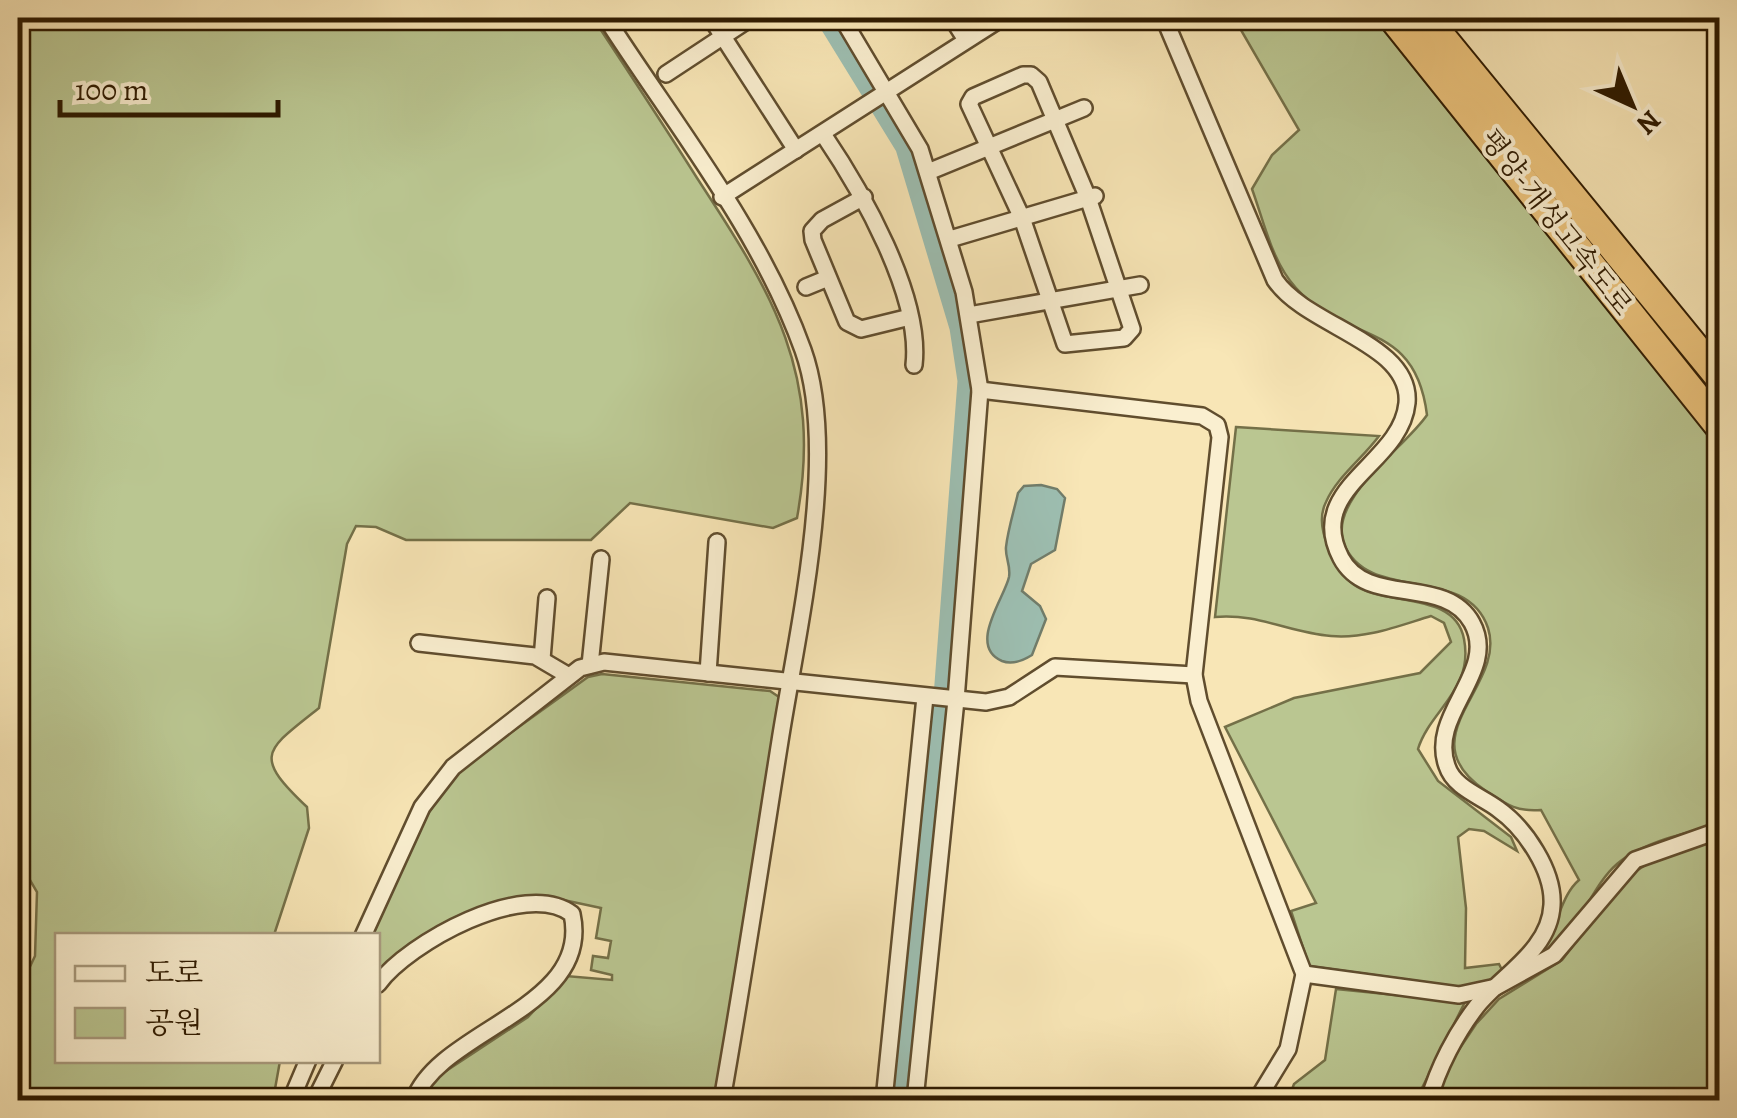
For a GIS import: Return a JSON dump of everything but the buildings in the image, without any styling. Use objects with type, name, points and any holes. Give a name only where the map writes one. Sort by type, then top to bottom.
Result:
[{"type":"highway","name":"평양-개성고속도로","points":[[1394,18],[1720,426]]},
{"type":"highway","name":"평양-개성고속도로","points":[[1426,18],[1720,378]]},
{"type":"street","points":[[606,18],[765,265],[804,353],[816,418],[817,474],[789,682],[722,1100]]},
{"type":"street","points":[[711,18],[796,150]]},
{"type":"street","points":[[666,74],[751,18]]},
{"type":"street","points":[[842,18],[928,172],[969,315],[980,390],[884,1100]]},
{"type":"street","points":[[952,18],[966,40]]},
{"type":"street","points":[[722,197],[1002,18]]},
{"type":"street","points":[[1164,18],[1275,280],[1296,306],[1388,358],[1403,384],[1407,396],[1398,434],[1344,488],[1332,524],[1337,548],[1355,576],[1374,586],[1449,602],[1473,624],[1477,659],[1444,736],[1446,765],[1458,782],[1498,808],[1522,832],[1544,867],[1552,894],[1552,909],[1540,942],[1466,1022],[1428,1100]]},
{"type":"street","points":[[1022,76],[1035,77],[1056,119],[1093,196],[1132,329],[1124,338],[1070,346],[1061,337],[1022,218],[970,100],[1022,76]]},
{"type":"street","points":[[928,172],[1084,108]]},
{"type":"street","points":[[822,134],[864,197],[917,340],[914,365]]},
{"type":"street","points":[[950,240],[1093,196]]},
{"type":"street","points":[[864,197],[822,220],[812,232],[828,278],[844,318],[853,327],[910,317]]},
{"type":"street","points":[[806,286],[828,278]]},
{"type":"street","points":[[969,315],[1140,285]]},
{"type":"street","points":[[980,390],[1202,416],[1217,425],[1220,437],[1194,676],[1199,701],[1304,974],[1288,1048],[1257,1100]]},
{"type":"street","points":[[708,673],[718,542]]},
{"type":"street","points":[[590,666],[601,559]]},
{"type":"street","points":[[542,658],[548,598]]},
{"type":"street","points":[[419,643],[542,658],[570,676]]},
{"type":"street","points":[[363,933],[422,807],[453,767],[570,676],[590,666],[604,662],[941,699],[1000,701],[1054,666],[1194,676]]},
{"type":"street","points":[[915,1100],[941,699]]},
{"type":"street","points":[[1304,974],[1459,995],[1496,987],[1554,955],[1634,860],[1691,836],[1720,830]]},
{"type":"street","points":[[380,982],[446,928],[476,916],[554,904],[572,914],[570,952],[548,984],[501,1026],[438,1062],[414,1100]]},
{"type":"street","points":[[294,1100],[307,1063]]},
{"type":"street","points":[[315,1100],[334,1063]]},
{"type":"green space","points":[[18,18],[593,18],[748,260],[785,338],[797,378],[803,420],[797,518],[773,528],[630,503],[591,540],[406,540],[376,527],[356,526],[347,544],[319,708],[287,734],[272,754],[278,776],[307,807],[309,828],[275,933],[55,933],[55,1063],[280,1063],[273,1100],[18,1100],[18,992],[35,956],[37,892],[23,868],[18,870]]},
{"type":"green space","points":[[1234,18],[1374,18],[1719,448],[1719,825],[1666,839],[1628,856],[1607,875],[1562,940],[1536,955],[1579,880],[1541,810],[1518,808],[1486,791],[1464,771],[1455,751],[1456,731],[1490,650],[1488,628],[1476,608],[1460,596],[1374,573],[1356,562],[1344,544],[1342,527],[1357,492],[1427,415],[1420,384],[1409,363],[1394,348],[1316,306],[1296,288],[1281,266],[1252,189],[1272,155],[1299,130]]},
{"type":"green space","points":[[1236,427],[1379,436],[1331,493],[1323,513],[1323,530],[1335,562],[1353,584],[1366,591],[1433,606],[1458,624],[1464,639],[1463,672],[1418,749],[1438,781],[1511,837],[1517,851],[1484,831],[1469,829],[1458,837],[1466,908],[1465,968],[1499,964],[1503,972],[1486,983],[1453,986],[1309,966],[1291,911],[1316,903],[1225,727],[1294,698],[1420,673],[1451,642],[1444,623],[1431,616],[1357,636],[1316,634],[1246,618],[1215,617]]},
{"type":"green space","points":[[602,674],[770,691],[779,697],[715,1100],[422,1100],[437,1077],[528,1017],[566,976],[612,980],[612,975],[591,970],[593,956],[608,958],[611,941],[596,938],[601,908],[545,896],[479,909],[380,974],[380,933],[373,933],[424,820],[462,768],[588,677]]},
{"type":"green space","points":[[1719,839],[1719,1100],[1437,1100],[1448,1066],[1476,1024],[1499,999],[1562,960],[1624,879],[1647,864]]},
{"type":"green space","points":[[1336,989],[1465,1002],[1416,1100],[1288,1100],[1294,1084],[1325,1060]]},
{"type":"shaded area","points":[[1024,486],[1057,489],[1065,498],[1055,550],[1031,564],[1022,591],[1040,606],[1046,619],[1032,655],[1006,662],[992,654],[988,633],[1009,577],[1006,547],[1018,493]]},
{"type":"waterway","points":[[823,18],[903,148],[957,328],[965,381],[940,710],[898,1100]]}]
